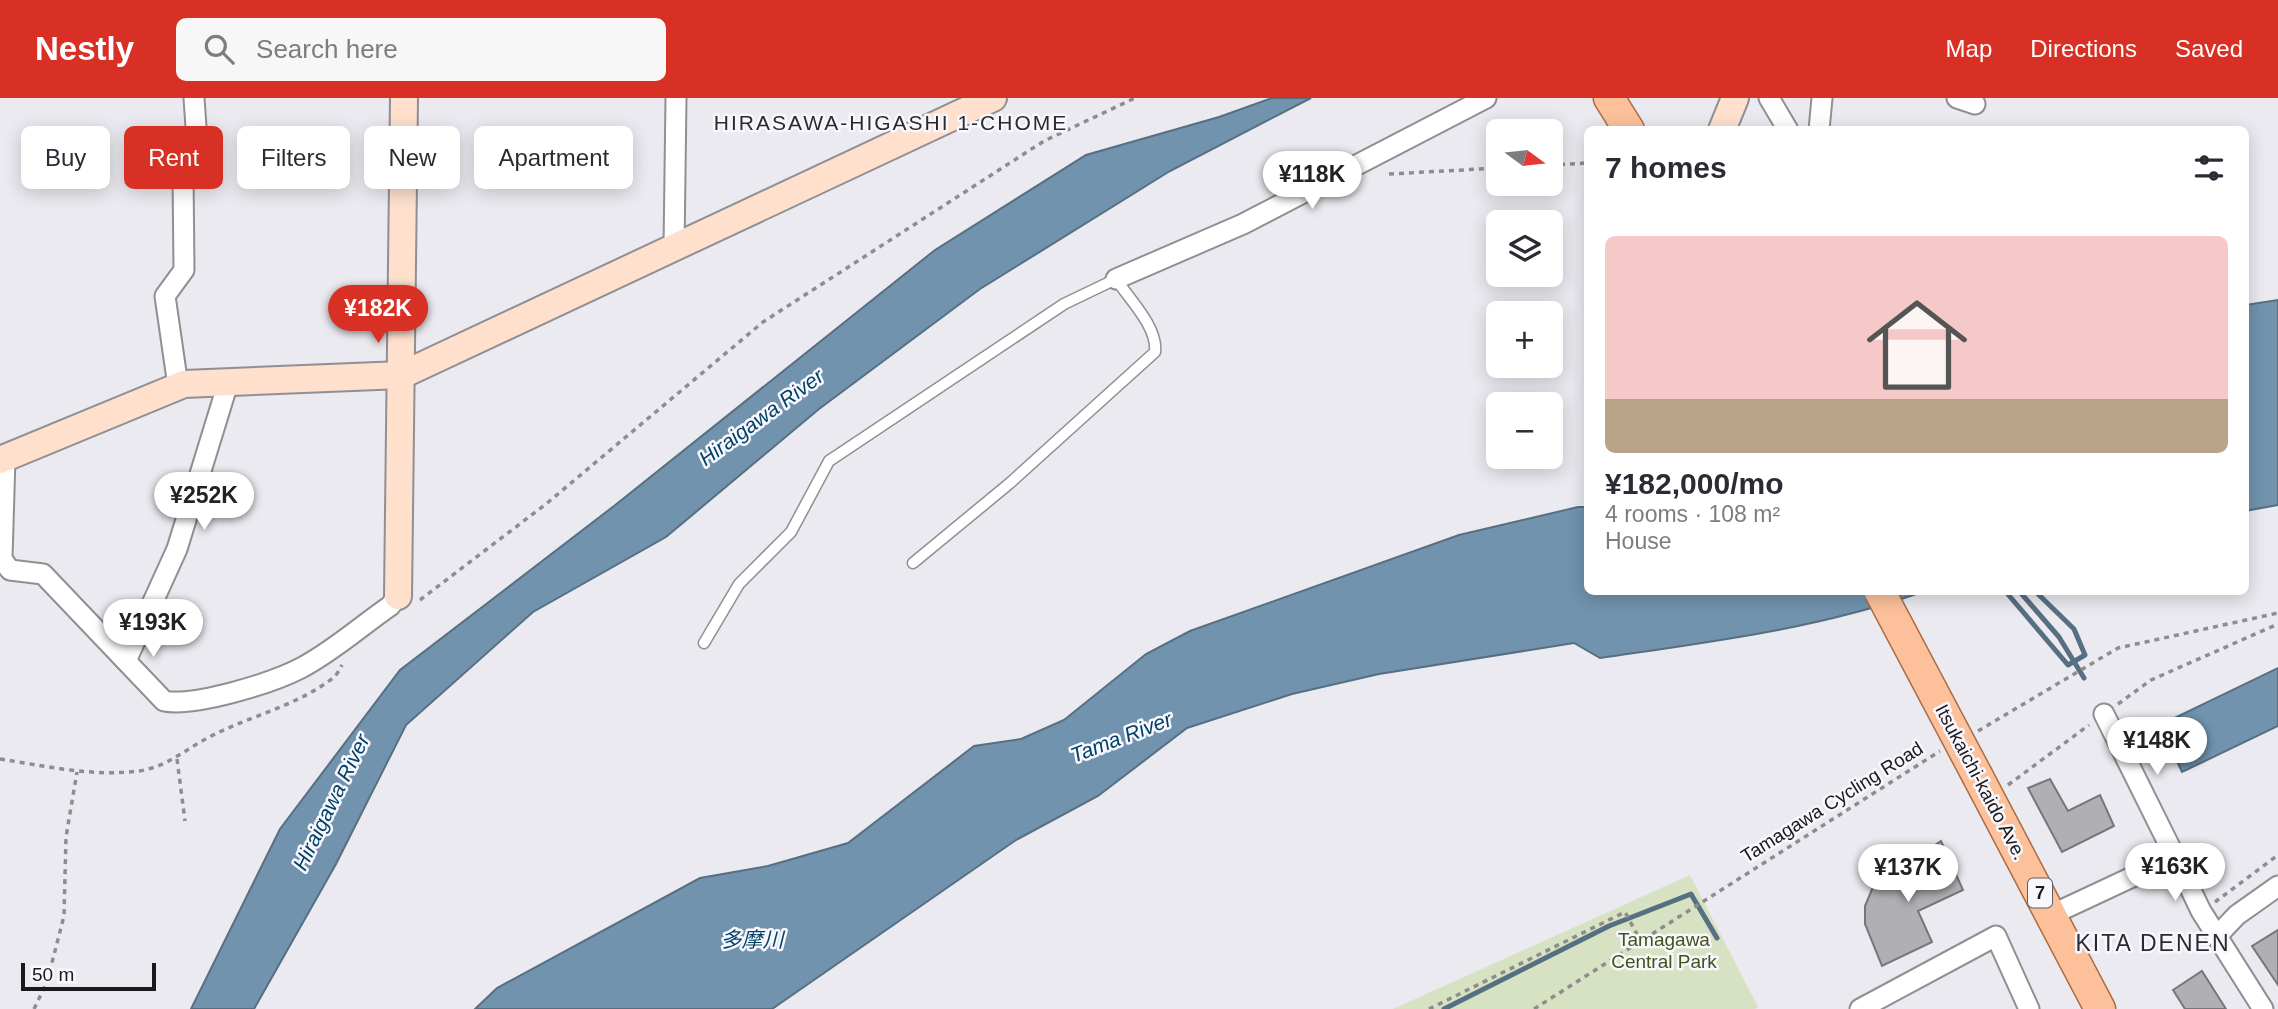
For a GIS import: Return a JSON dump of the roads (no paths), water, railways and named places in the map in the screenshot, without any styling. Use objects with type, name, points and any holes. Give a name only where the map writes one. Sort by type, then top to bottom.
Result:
[{"type":"main road","points":[[1609,98],[1626,126]]},
{"type":"main road","name":"Itsukaichi-kaido Ave.","points":[[1882,595],[2100,1009]]},
{"type":"street","points":[[178,386],[165,296],[184,270],[183,174],[196,128],[194,98]]},
{"type":"street","points":[[404,98],[402,375],[406,600],[390,606],[300,668],[225,694],[177,703],[164,701],[43,575],[10,570],[2,559],[2,459],[178,386],[402,375],[674,249],[977,102]]},
{"type":"street","points":[[674,249],[676,98]]},
{"type":"street","points":[[1116,279],[1243,224],[1486,98]]},
{"type":"street","points":[[1724,126],[1735,98]]},
{"type":"street","points":[[1769,98],[1786,126]]},
{"type":"street","points":[[1819,126],[1822,98]]},
{"type":"street","points":[[126,661],[177,550],[228,383]]},
{"type":"street","points":[[2104,714],[2201,911],[2263,1009]]},
{"type":"street","points":[[2051,915],[2175,858]]},
{"type":"street","points":[[2217,936],[2237,915],[2278,886]]},
{"type":"street","points":[[1860,1009],[1996,936],[2029,1009]]},
{"type":"lane","points":[[705,643],[739,584],[791,532],[829,461],[1064,304],[1116,279],[1152,332],[1156,342],[1155,352],[1010,483],[913,563]]},
{"type":"water","name":"Hiraigawa River","points":[[1272,98],[1311,98],[1170,171],[980,289],[819,409],[666,537],[533,612],[406,725],[336,864],[254,1009],[191,1009],[280,829],[400,670],[614,506],[935,250],[1086,155],[1219,117]]},
{"type":"water","points":[[2278,300],[2278,505],[2249,510],[2249,304]]},
{"type":"water","name":"多摩川","points":[[1584,507],[1584,595],[1913,595],[1803,625],[1682,646],[1600,658],[1574,643],[1379,674],[1292,694],[1187,728],[1098,796],[1016,840],[772,1009],[475,1009],[497,988],[700,878],[768,866],[848,843],[974,746],[1021,739],[1064,720],[1146,654],[1190,631],[1459,535]]},
{"type":"water","points":[[2278,668],[2278,726],[2182,772],[2160,725]]},
{"type":"waterway","points":[[2009,595],[2068,665],[2085,655],[2074,629],[2039,595]]},
{"type":"waterway","points":[[2023,595],[2059,637],[2084,678]]},
{"type":"waterway","points":[[1444,1009],[1609,926],[1691,894],[1717,938]]},
{"type":"district","name":"HIRASAWA-HIGASHI 1-CHOME","points":[[891,122]]},
{"type":"district","name":"KITA DENEN","points":[[2153,943]]},
{"type":"water label","name":"Tama River","points":[[1121,737]]},
{"type":"park label","name":"Tamagawa Central Park","points":[[1664,950]]}]
